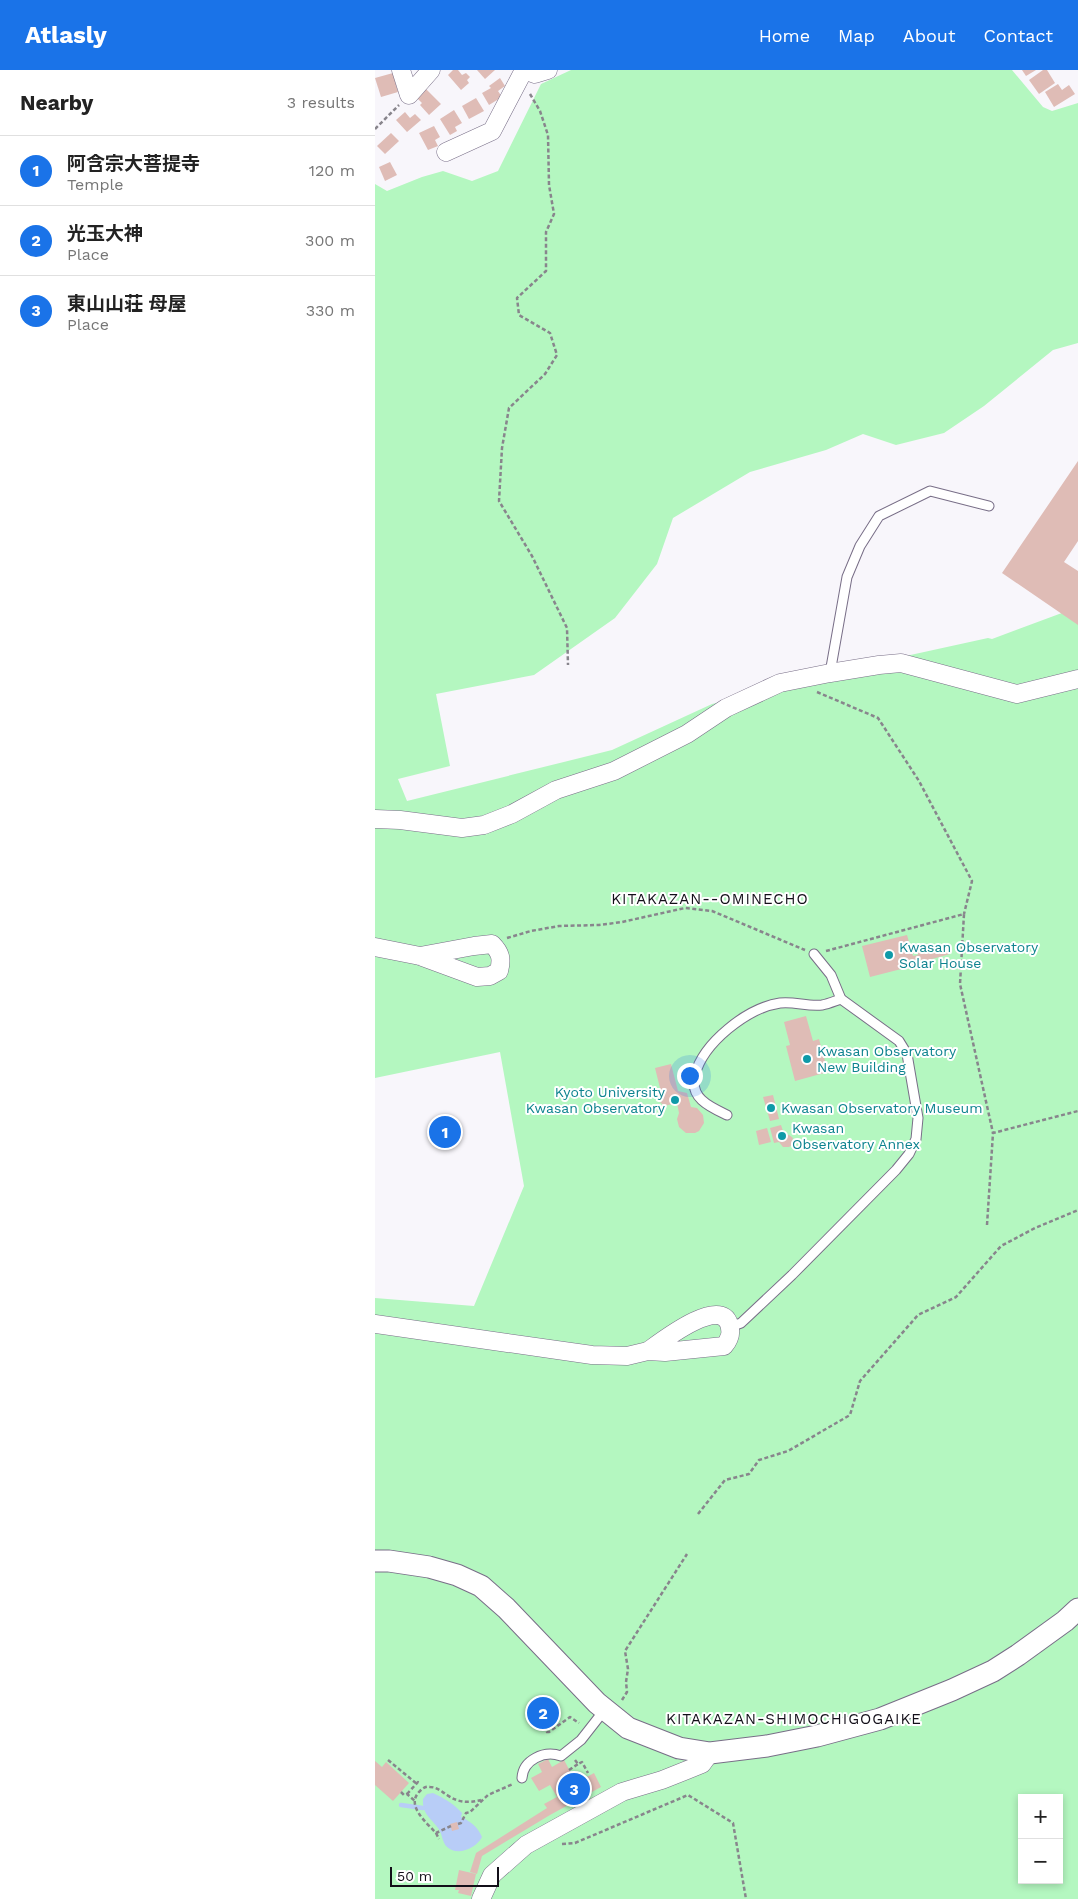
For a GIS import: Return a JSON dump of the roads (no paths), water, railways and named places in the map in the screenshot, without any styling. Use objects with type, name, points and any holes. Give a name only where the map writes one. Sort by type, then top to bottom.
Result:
[{"type":"street","points":[[401,70],[409,95],[431,70]]},
{"type":"street","points":[[446,152],[492,131],[524,70],[535,74],[548,70]]},
{"type":"street","points":[[375,819],[400,820],[462,828],[484,825],[511,814],[556,790],[615,771],[687,734],[726,708],[780,683],[830,673],[879,664],[901,663],[1017,694],[1078,679]]},
{"type":"street","points":[[375,947],[420,956],[477,977],[490,976],[499,971],[501,960],[499,951],[492,944],[420,956]]},
{"type":"street","points":[[474,946],[469,951],[467,959],[469,969],[477,977]]},
{"type":"street","points":[[375,1324],[574,1354],[627,1356],[649,1350],[689,1324],[713,1314],[723,1315],[728,1320],[731,1330],[729,1339],[724,1346],[665,1352],[649,1350]]},
{"type":"street","points":[[375,1561],[429,1566],[457,1575],[481,1586],[506,1608],[606,1710],[628,1728],[679,1748],[710,1753],[767,1746],[817,1736],[880,1718],[952,1690],[993,1671],[1018,1655],[1065,1621],[1078,1609]]},
{"type":"street","points":[[481,1899],[492,1876],[526,1845],[622,1792],[662,1780],[702,1764],[710,1753]]},
{"type":"lane","points":[[830,673],[847,577],[860,546],[879,516],[904,502],[931,491],[989,506]]},
{"type":"lane","points":[[730,1327],[741,1323],[748,1317],[896,1170],[909,1154],[916,1139],[918,1118],[907,1054],[899,1041],[841,999],[831,975],[814,954]]},
{"type":"lane","points":[[727,1115],[707,1106],[697,1096],[694,1081],[697,1066],[709,1048],[738,1021],[758,1010],[780,1003],[822,1005],[841,999]]},
{"type":"lane","points":[[520,1780],[525,1765],[535,1758],[549,1754],[561,1756],[573,1748],[606,1710]]},
{"type":"water","points":[[433,1793],[452,1804],[462,1813],[461,1817],[476,1827],[482,1837],[471,1848],[455,1851],[446,1846],[439,1830],[427,1815],[423,1804],[423,1799],[427,1794]]},
{"type":"waterway","points":[[401,1805],[423,1808]]},
{"type":"place","name":"Kwasan Observatory Solar House","points":[[889,955]]},
{"type":"place","name":"Kwasan Observatory New Building","points":[[807,1059]]},
{"type":"place","name":"Kyoto University Kwasan Observatory","points":[[675,1100]]},
{"type":"place","name":"Kwasan Observatory Museum","points":[[771,1108]]},
{"type":"place","name":"阿含宗大菩提寺","points":[[445,1132]]},
{"type":"place","name":"Kwasan Observatory Annex","points":[[782,1136]]},
{"type":"place","name":"光玉大神","points":[[543,1713]]},
{"type":"place","name":"東山山荘 母屋","points":[[574,1789]]},
{"type":"district","name":"KITAKAZAN--OMINECHO","points":[[710,899]]},
{"type":"district","name":"KITAKAZAN-SHIMOCHIGOGAIKE","points":[[794,1719]]}]
